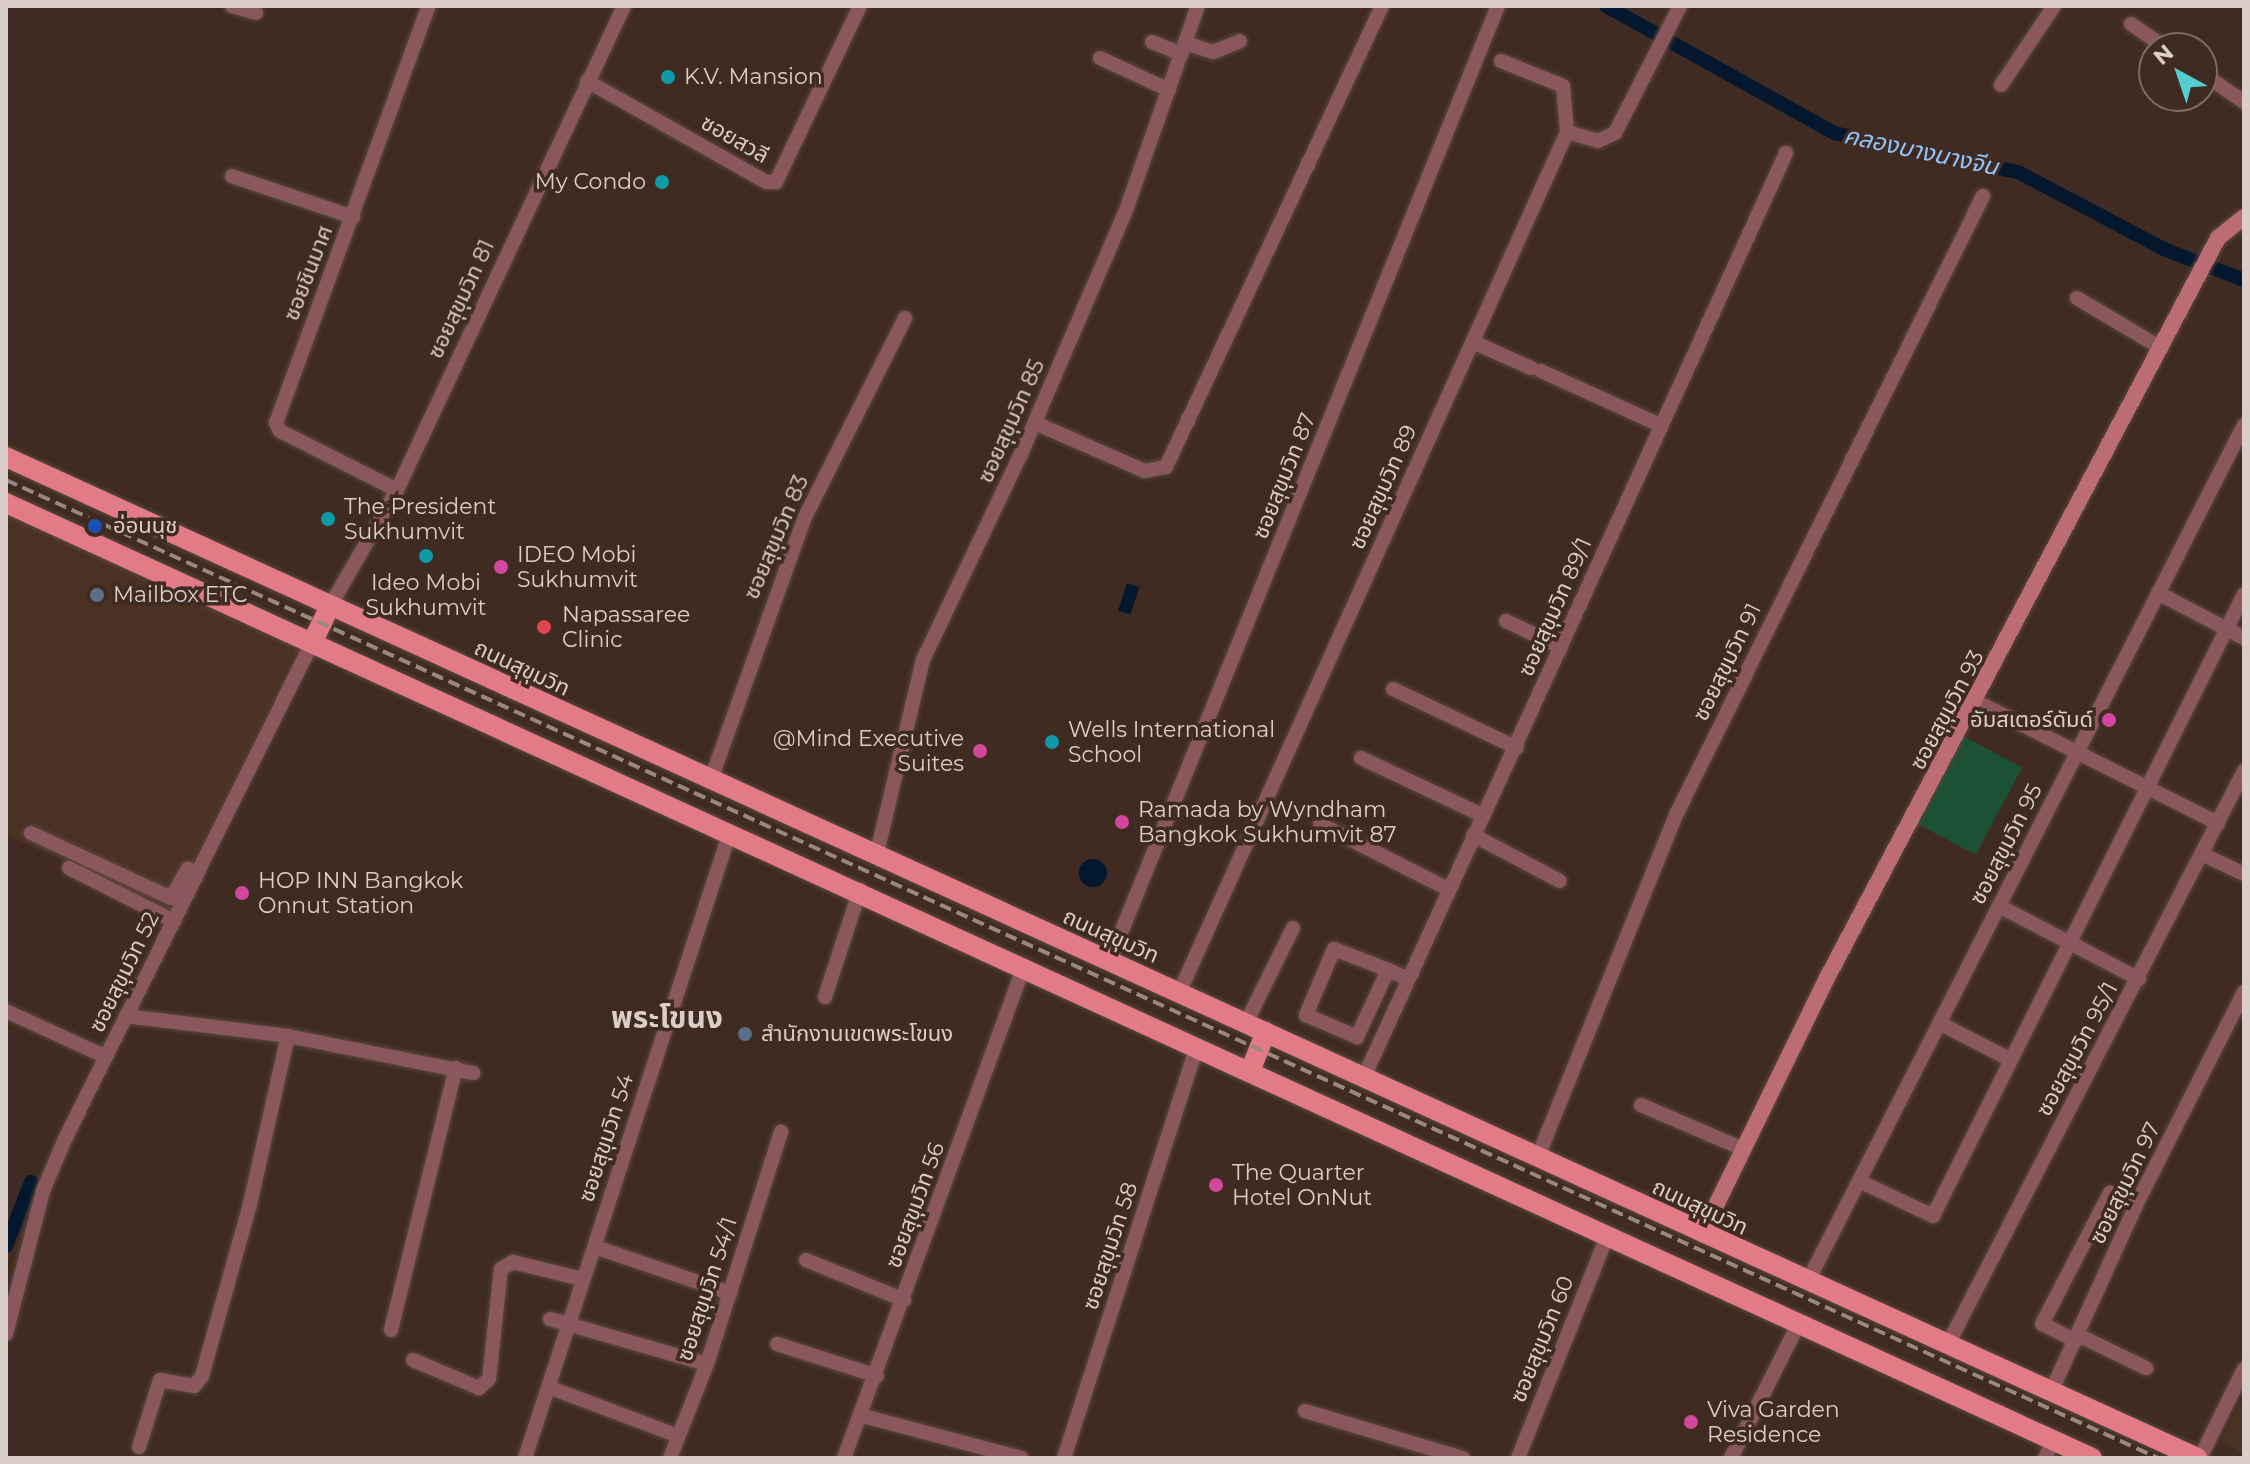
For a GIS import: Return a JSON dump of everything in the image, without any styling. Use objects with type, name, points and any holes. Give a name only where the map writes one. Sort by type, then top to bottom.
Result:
[{"type":"main road","name":"ถนนสุขุมวิท","points":[[6,457],[2050,1394],[2198,1458]]},
{"type":"main road","points":[[6,503],[1024,966],[1798,1325],[2049,1450],[2092,1458]]},
{"type":"main road","points":[[313,641],[330,606]]},
{"type":"main road","points":[[1250,1071],[1266,1032]]},
{"type":"street","points":[[232,6],[256,13]]},
{"type":"street","name":"ซอยชินมาศ","points":[[397,490],[280,431],[276,423],[427,6]]},
{"type":"street","name":"ซอยสุขุมวิท 81","points":[[330,606],[397,490],[624,6]]},
{"type":"street","name":"ซอยสวลี","points":[[587,81],[766,182],[776,182],[860,6]]},
{"type":"street","name":"ซอยสุขุมวิท 85","points":[[876,857],[923,660],[1035,423],[1125,213],[1198,6]]},
{"type":"street","points":[[1035,423],[1145,471],[1157,473],[1166,467],[1382,6]]},
{"type":"street","name":"ซอยสุขุมวิท 87","points":[[1109,962],[1498,6]]},
{"type":"street","points":[[1501,61],[1563,86],[1567,132],[1598,141],[1615,133],[1657,50],[1663,31],[1680,6]]},
{"type":"street","points":[[2001,85],[2054,6]]},
{"type":"street","points":[[2131,24],[2143,32]]},
{"type":"street","points":[[1152,42],[1213,52],[1240,41]]},
{"type":"street","points":[[1100,58],[1169,90]]},
{"type":"street","points":[[2218,84],[2244,102]]},
{"type":"street","name":"ซอยสุขุมวิท 89","points":[[1179,993],[1567,132]]},
{"type":"street","name":"ซอยสุขุมวิท 89/1","points":[[1364,1077],[1482,815],[1517,748],[1660,425],[1786,153]]},
{"type":"street","points":[[232,176],[353,217]]},
{"type":"street","name":"ซอยสุขุมวิท 91","points":[[1537,1159],[1677,813],[1983,196]]},
{"type":"street","name":"ซอยสุขุมวิท 93","points":[[1702,1234],[1741,1148],[2218,238],[2242,221]]},
{"type":"street","points":[[2077,298],[2161,348]]},
{"type":"street","name":"ซอยสุขุมวิท 83","points":[[710,782],[804,519],[905,318]]},
{"type":"street","points":[[1473,342],[1660,425]]},
{"type":"street","name":"ซอยสุขุมวิท 95","points":[[1807,1283],[2244,425]]},
{"type":"street","points":[[2158,593],[2244,638]]},
{"type":"street","points":[[1859,1181],[1933,1216],[2244,594]]},
{"type":"street","points":[[1506,621],[1561,647]]},
{"type":"street","name":"ซอยสุขุมวิท 52","points":[[6,1334],[43,1191],[126,1016],[313,641]]},
{"type":"street","points":[[1393,689],[1517,748]]},
{"type":"street","points":[[1977,702],[2218,823]]},
{"type":"street","points":[[1361,758],[1482,815]]},
{"type":"street","name":"ซอยสุขุมวิท 95/1","points":[[1947,1346],[2204,855],[2244,771]]},
{"type":"street","points":[[1320,824],[1448,889]]},
{"type":"street","name":"ซอยสุขุมวิท 54","points":[[525,1458],[551,1388],[582,1279],[730,832]]},
{"type":"street","points":[[31,833],[171,898],[188,869]]},
{"type":"street","points":[[1473,835],[1560,881]]},
{"type":"street","points":[[2204,855],[2244,874]]},
{"type":"street","points":[[69,868],[174,921]]},
{"type":"street","points":[[825,997],[860,890]]},
{"type":"street","points":[[1999,906],[2139,979]]},
{"type":"street","points":[[1246,1023],[1293,928]]},
{"type":"street","points":[[1388,970],[1357,1037],[1306,1015],[1338,947],[1408,979]]},
{"type":"street","name":"ซอยสุขุมวิท 56","points":[[844,1458],[863,1416],[1024,966]]},
{"type":"street","name":"ซอยสุขุมวิท 97","points":[[2050,1394],[2136,1205],[2244,992]]},
{"type":"street","points":[[6,1011],[106,1057]]},
{"type":"street","points":[[126,1016],[288,1036],[473,1073]]},
{"type":"street","points":[[1939,1023],[2009,1059]]},
{"type":"street","points":[[139,1447],[160,1380],[194,1386],[202,1376],[250,1204],[288,1036]]},
{"type":"street","name":"ซอยสุขุมวิท 58","points":[[1064,1458],[1197,1047]]},
{"type":"street","points":[[391,1330],[456,1068]]},
{"type":"street","points":[[1641,1105],[1741,1148]]},
{"type":"street","name":"ซอยสุขุมวิท 54/1","points":[[670,1458],[707,1364],[781,1132]]},
{"type":"street","points":[[2136,1205],[2110,1193],[2042,1324],[2146,1368]]},
{"type":"street","name":"ซอยสุขุมวิท 60","points":[[1518,1458],[1607,1237]]},
{"type":"street","points":[[595,1247],[730,1293]]},
{"type":"street","points":[[806,1260],[904,1300]]},
{"type":"street","points":[[413,1360],[466,1385],[485,1385],[501,1269],[513,1262],[582,1279]]},
{"type":"street","points":[[550,1319],[571,1322],[707,1364]]},
{"type":"street","points":[[1731,1458],[1798,1325]]},
{"type":"street","points":[[777,1344],[877,1376]]},
{"type":"street","points":[[2198,1458],[2244,1369]]},
{"type":"street","points":[[551,1388],[678,1436]]},
{"type":"street","points":[[1305,1411],[1463,1458]]},
{"type":"street","points":[[863,1416],[1022,1458]]},
{"type":"shaded area","points":[[6,515],[305,644],[171,910],[6,835]]},
{"type":"shaded area","points":[[2244,1396],[2244,1454],[2220,1442]]},
{"type":"green space","points":[[1963,736],[2022,767],[1976,855],[1917,823]]},
{"type":"water","points":[[1127,583],[1139,587],[1130,615],[1118,611]]},
{"type":"water","points":[[1093,859],[1103,863],[1107,873],[1103,883],[1093,887],[1083,883],[1079,873],[1083,863]]},
{"type":"waterway","name":"คลองบางนางจีน","points":[[1606,6],[1834,133],[2018,172],[2166,250],[2244,280]]},
{"type":"waterway","points":[[6,1246],[31,1182]]},
{"type":"railway","points":[[6,480],[2158,1458]]},
{"type":"place","name":"K.V. Mansion","points":[[668,77]]},
{"type":"place","name":"My Condo","points":[[662,182]]},
{"type":"place","name":"The President Sukhumvit","points":[[328,519]]},
{"type":"place","name":"อ่อนนุช","points":[[95,526]]},
{"type":"place","name":"Ideo Mobi Sukhumvit","points":[[426,556]]},
{"type":"place","name":"IDEO Mobi Sukhumvit","points":[[501,567]]},
{"type":"place","name":"Mailbox ETC","points":[[97,595]]},
{"type":"place","name":"Napassaree Clinic","points":[[544,627]]},
{"type":"place","name":"อัมสเตอร์ดัมด์","points":[[2109,720]]},
{"type":"place","name":"Wells International School","points":[[1052,742]]},
{"type":"place","name":"@Mind Executive Suites","points":[[980,751]]},
{"type":"place","name":"Ramada by Wyndham Bangkok Sukhumvit 87","points":[[1122,822]]},
{"type":"place","name":"HOP INN Bangkok Onnut Station","points":[[242,893]]},
{"type":"place","name":"สำนักงานเขตพระโขนง","points":[[745,1034]]},
{"type":"place","name":"The Quarter Hotel OnNut","points":[[1216,1185]]},
{"type":"place","name":"Viva Garden Residence","points":[[1691,1422]]},
{"type":"district","name":"พระโขนง","points":[[667,1018]]}]
